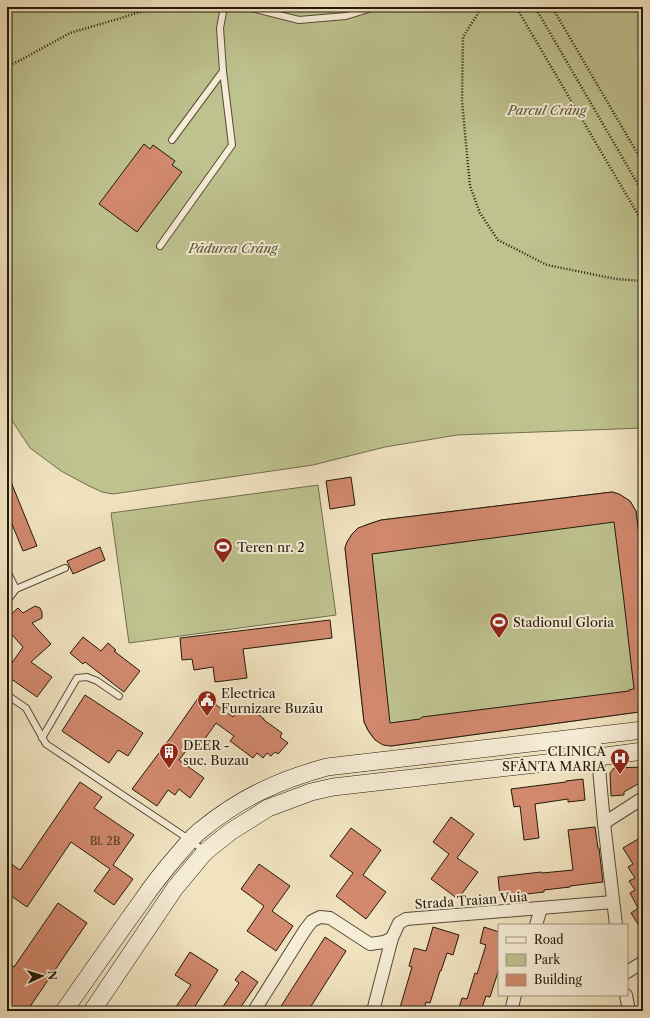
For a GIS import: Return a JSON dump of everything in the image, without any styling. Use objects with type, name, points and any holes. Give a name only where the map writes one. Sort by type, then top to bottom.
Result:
[{"type":"main road","points":[[64,1011],[160,875],[190,840],[200,830],[240,802],[259,791],[305,773],[327,767],[643,730]]},
{"type":"main road","points":[[92,1011],[175,888],[206,852],[230,832],[268,808],[311,792],[333,787],[643,751]]},
{"type":"main road","points":[[112,941],[130,954]]},
{"type":"street","points":[[593,736],[598,757],[616,924]]},
{"type":"street","points":[[604,823],[643,798]]},
{"type":"street","name":"Strada Traian Vuia","points":[[373,1011],[392,938],[399,923],[406,919],[613,902]]},
{"type":"street","points":[[536,924],[541,908]]},
{"type":"street","points":[[254,1011],[312,921],[320,917],[330,918],[370,944],[384,942],[392,938]]},
{"type":"street","points":[[628,971],[643,962]]},
{"type":"street","points":[[511,1011],[515,996]]},
{"type":"street","points":[[626,996],[628,1011]]},
{"type":"lane","points":[[160,246],[232,145],[222,71],[220,28],[224,7]]},
{"type":"lane","points":[[247,7],[299,20],[346,16],[375,7]]},
{"type":"lane","points":[[172,140],[222,71]]},
{"type":"lane","points":[[7,601],[16,589],[65,568]]},
{"type":"lane","points":[[7,571],[16,589]]},
{"type":"lane","points":[[42,738],[78,678],[87,677],[119,696]]},
{"type":"lane","points":[[7,695],[26,708],[46,744],[206,852]]},
{"type":"path","points":[[7,66],[70,33],[155,7]]},
{"type":"path","points":[[482,7],[463,37],[462,101],[470,186],[480,213],[498,240],[547,265],[616,280],[643,281]]},
{"type":"path","points":[[516,7],[643,223]]},
{"type":"path","points":[[535,7],[643,193]]},
{"type":"path","points":[[552,7],[643,163]]},
{"type":"green space","name":"Pădurea Crâng","points":[[7,7],[643,7],[643,428],[457,435],[385,447],[313,465],[113,494],[102,492],[61,471],[30,448],[7,413]]},
{"type":"green space","name":"Teren nr. 2","points":[[318,485],[336,615],[129,643],[111,513]]},
{"type":"green space","name":"Stadionul Gloria","points":[[612,492],[619,494],[630,501],[636,511],[643,569],[643,710],[639,712],[391,746],[377,741],[368,731],[364,722],[345,548],[354,532],[363,526],[381,520]]},
{"type":"building","points":[[144,144],[150,149],[153,145],[175,161],[172,165],[182,172],[137,232],[99,204]]},
{"type":"building","points":[[7,472],[37,546],[23,551],[7,512]]},
{"type":"building","points":[[351,477],[355,505],[330,509],[326,481]]},
{"type":"building","points":[[612,492],[619,494],[630,501],[636,511],[643,569],[643,710],[639,712],[391,746],[383,745],[375,740],[364,722],[345,548],[352,534],[358,528],[381,520]],"holes":[[[614,522],[634,689],[629,691],[422,717],[420,719],[390,723],[372,554]]]},
{"type":"building","points":[[100,547],[105,560],[73,574],[67,561]]},
{"type":"building","points":[[35,606],[40,608],[42,618],[32,623],[51,644],[31,662],[52,677],[37,697],[7,676],[7,670],[23,647],[7,629],[7,618],[18,608],[23,613]]},
{"type":"building","points":[[330,620],[332,638],[243,649],[247,678],[215,682],[213,667],[194,670],[192,659],[182,660],[180,638]]},
{"type":"building","points":[[83,637],[101,651],[108,643],[116,650],[114,651],[140,671],[124,692],[85,662],[83,664],[70,653]]},
{"type":"building","points":[[201,694],[233,717],[241,707],[247,712],[250,708],[282,733],[280,737],[288,743],[278,754],[275,752],[271,756],[267,753],[263,758],[257,753],[253,758],[230,741],[234,736],[216,723],[199,747],[193,742],[179,760],[204,778],[190,798],[179,789],[175,795],[168,790],[157,806],[132,789]]},
{"type":"building","points":[[85,695],[143,733],[128,756],[118,750],[109,763],[62,731]]},
{"type":"building","points":[[643,767],[643,781],[624,792],[624,795],[611,796],[610,773],[614,768]]},
{"type":"building","points":[[583,779],[585,800],[568,802],[568,799],[535,804],[539,838],[524,840],[520,806],[514,807],[511,789]]},
{"type":"building","points":[[80,782],[102,797],[94,808],[134,835],[113,865],[133,879],[114,905],[94,891],[110,869],[71,842],[27,907],[7,893],[7,861],[20,870]]},
{"type":"building","points":[[451,817],[474,834],[457,858],[478,872],[458,899],[431,879],[449,854],[433,842]]},
{"type":"building","points":[[595,827],[603,882],[544,890],[544,892],[500,897],[498,877],[573,870],[568,830]]},
{"type":"building","points":[[351,828],[381,850],[363,875],[386,892],[366,919],[336,896],[353,873],[330,856]]},
{"type":"building","points":[[643,836],[643,932],[631,913],[638,908],[630,893],[635,890],[629,881],[635,878],[628,867],[633,864],[623,848]]},
{"type":"building","points":[[259,864],[290,886],[272,911],[293,926],[276,951],[247,931],[264,906],[241,889]]},
{"type":"building","points":[[58,903],[87,923],[27,1011],[7,1011],[7,962],[14,967]]},
{"type":"building","points":[[433,927],[459,935],[453,955],[447,953],[430,1003],[426,1002],[424,1011],[399,1011],[412,967],[409,966],[414,948],[426,951]]},
{"type":"building","points":[[484,927],[498,932],[498,972],[490,997],[486,996],[481,1011],[458,1011],[462,998],[467,999],[475,973],[477,974],[486,945],[480,943]]},
{"type":"building","points":[[325,937],[346,951],[308,1011],[278,1011]]},
{"type":"building","points":[[190,952],[218,970],[192,1011],[173,1011],[191,985],[175,975]]},
{"type":"building","points":[[242,971],[258,982],[238,1011],[220,1011],[239,983],[235,980]]},
{"type":"place","name":"Teren nr. 2","points":[[223,564]]},
{"type":"place","name":"Stadionul Gloria","points":[[499,639]]},
{"type":"place","name":"Electrica Furnizare Buzău","points":[[207,717]]},
{"type":"place","name":"DEER - suc. Buzau","points":[[169,769]]},
{"type":"place","name":"CLINICA SFÂNTA MARIA","points":[[620,775]]},
{"type":"park label","name":"Parcul Crâng","points":[[547,110]]}]
